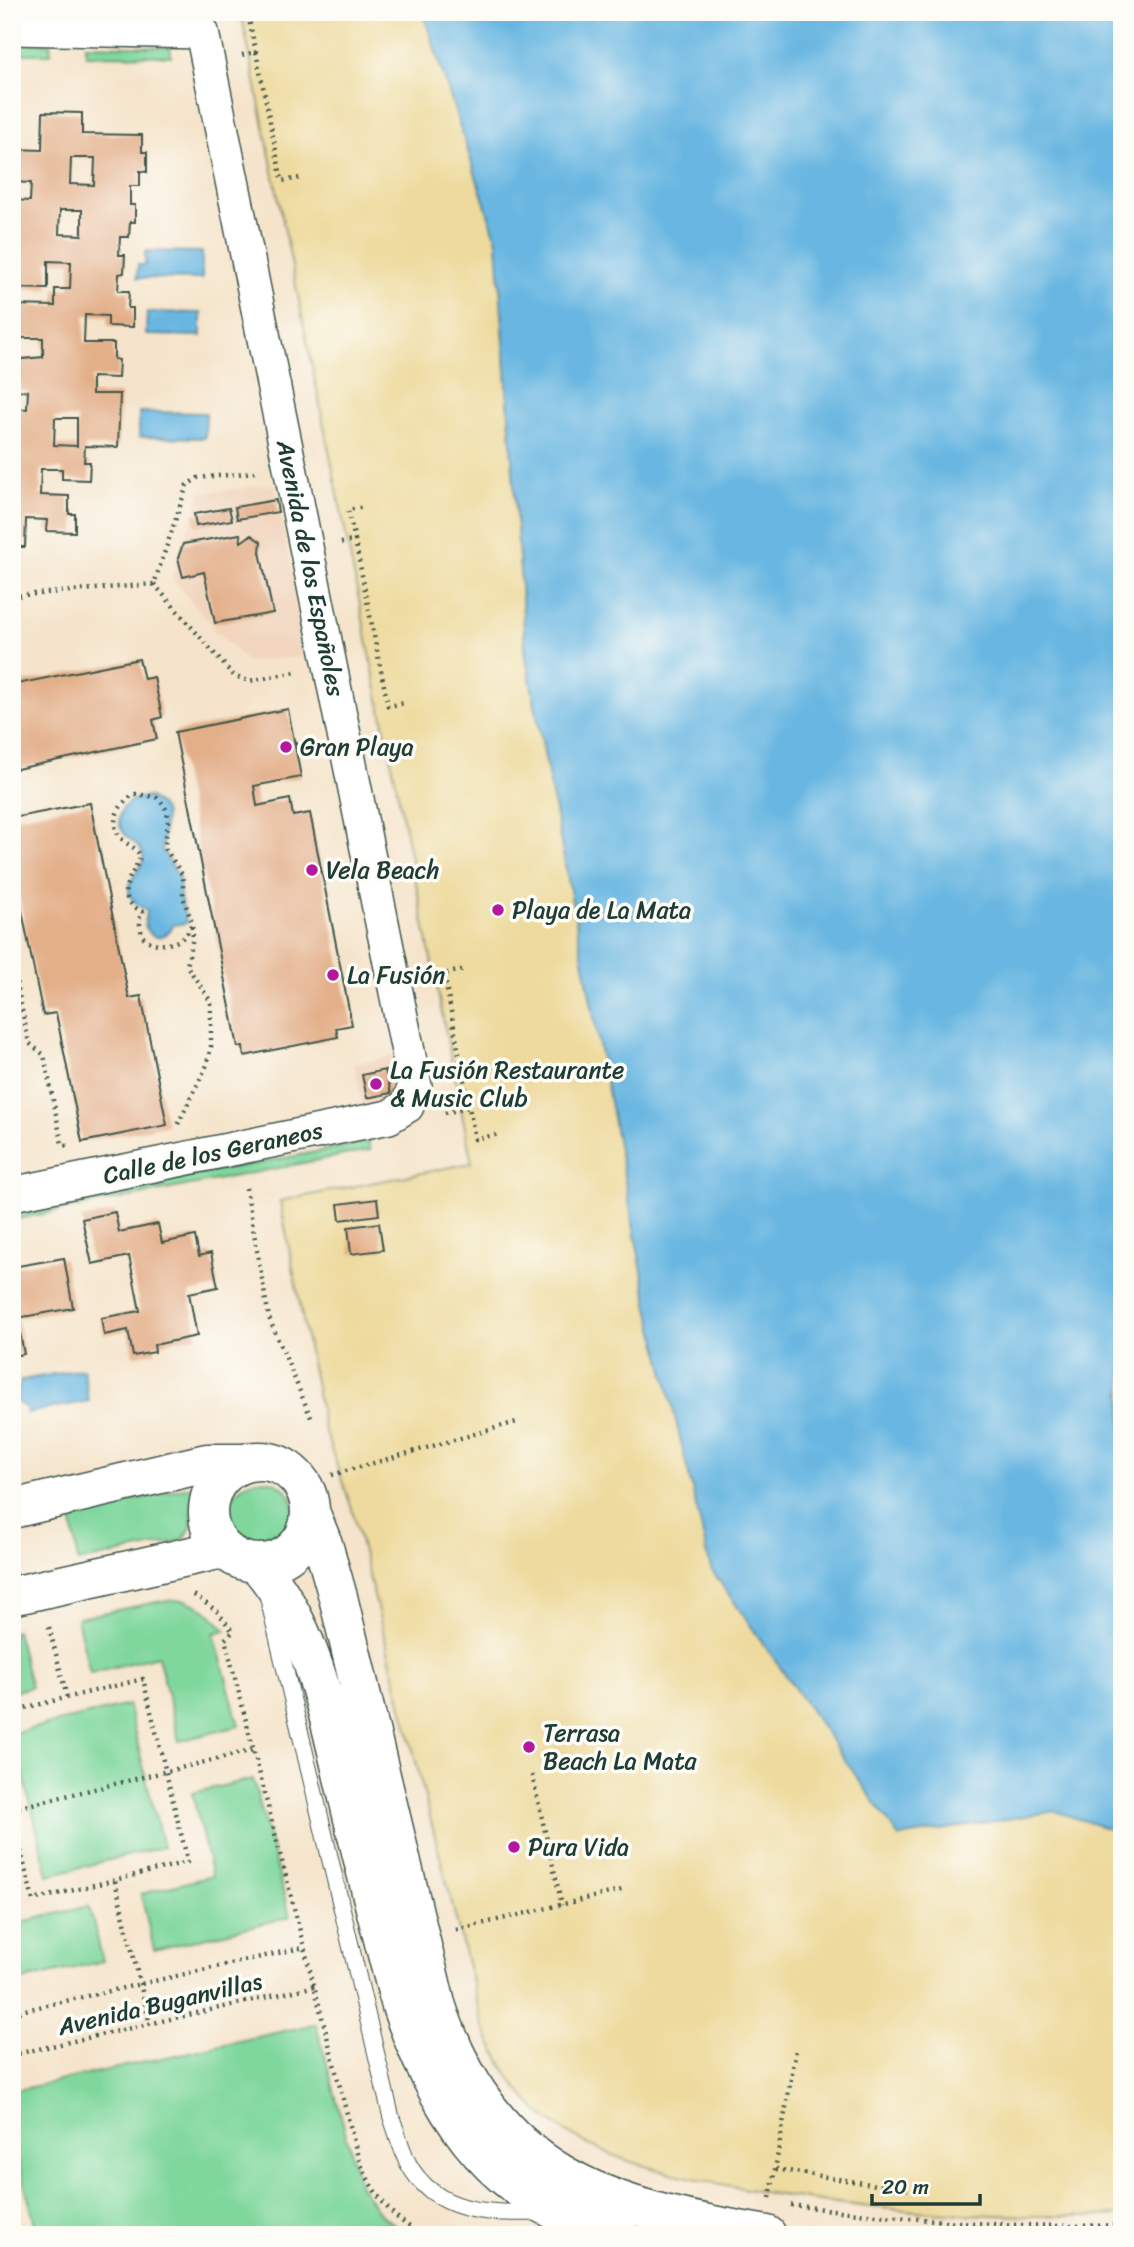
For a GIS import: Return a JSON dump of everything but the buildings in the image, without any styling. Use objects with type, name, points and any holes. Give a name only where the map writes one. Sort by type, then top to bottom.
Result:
[{"type":"street","points":[[12,28],[200,22]]},
{"type":"street","name":"Avenida de los Españoles","points":[[200,22],[414,1079],[414,1093],[409,1103]]},
{"type":"street","name":"Calle de los Geraneos","points":[[14,1185],[389,1117],[409,1103]]},
{"type":"street","points":[[12,1509],[207,1463],[260,1460],[276,1463],[290,1471],[306,1490],[338,1597],[436,2004],[450,2045],[489,2113],[512,2138],[563,2176],[606,2196],[769,2213]]},
{"type":"street","points":[[244,1463],[228,1471],[216,1484],[209,1500],[208,1518],[213,1535],[249,1562],[305,1640],[323,1695],[384,1946],[419,2060],[440,2101],[464,2136],[493,2166],[554,2211],[619,2235]]},
{"type":"street","points":[[12,1595],[249,1562],[273,1562],[294,1549],[308,1530],[311,1514]]},
{"type":"lane","points":[[249,1562],[270,1614],[391,2116],[408,2162],[425,2188],[456,2205],[483,2213],[554,2211]]},
{"type":"path","points":[[263,16],[249,20],[282,181],[301,178]]},
{"type":"path","points":[[233,57],[256,52]]},
{"type":"path","points":[[154,584],[187,485],[198,478],[264,471]]},
{"type":"path","points":[[365,507],[348,510],[388,706],[405,704]]},
{"type":"path","points":[[331,545],[355,540]]},
{"type":"path","points":[[154,584],[234,676],[249,681],[331,666]]},
{"type":"path","points":[[12,596],[154,584]]},
{"type":"path","points":[[167,1129],[182,1120],[206,1067],[211,1047],[211,1002],[187,966],[193,937],[192,926],[183,897],[183,876],[165,848],[170,822],[168,812],[156,797],[135,794],[122,803],[115,821],[121,838],[136,849],[140,856],[126,884],[130,902],[143,912],[139,919],[142,936],[154,945],[171,944],[179,940],[192,926]]},
{"type":"path","points":[[12,962],[29,1043],[44,1055],[62,1144],[70,1147]]},
{"type":"path","points":[[463,970],[444,974],[475,1139],[500,1134]]},
{"type":"path","points":[[444,1113],[469,1107]]},
{"type":"path","points":[[246,1188],[272,1328],[312,1420]]},
{"type":"path","points":[[332,1475],[520,1421]]},
{"type":"path","points":[[189,1593],[217,1611],[233,1632],[225,1639],[316,1986],[341,2093],[367,2180],[376,2197],[389,2210],[423,2235]]},
{"type":"path","points":[[48,1624],[66,1697]]},
{"type":"path","points":[[12,1711],[143,1679],[188,1863],[33,1900],[12,1815]]},
{"type":"path","points":[[12,1809],[254,1750]]},
{"type":"path","points":[[532,1775],[562,1905]]},
{"type":"path","points":[[115,1881],[150,2024]]},
{"type":"path","points":[[449,1932],[626,1889]]},
{"type":"path","name":"Avenida Buganvillas","points":[[12,2013],[305,1947]]},
{"type":"path","name":"Avenida Buganvillas","points":[[12,2055],[316,1986]]},
{"type":"path","points":[[796,2050],[769,2213],[1122,2225]]},
{"type":"path","points":[[776,2169],[908,2190]]},
{"type":"shaded area","points":[[274,484],[309,652],[301,657],[246,661],[220,634],[214,632],[212,625],[173,580],[173,574],[200,493]]},
{"type":"shaded area","points":[[402,1054],[397,1098],[364,1109],[354,1064]]},
{"type":"green space","points":[[12,43],[50,44],[51,54],[12,54]]},
{"type":"green space","points":[[85,45],[170,47],[171,56],[86,55]]},
{"type":"green space","points":[[368,1142],[370,1150],[12,1220],[12,1210]]},
{"type":"green space","points":[[262,1480],[275,1483],[285,1490],[292,1500],[295,1513],[292,1526],[285,1536],[275,1543],[262,1546],[249,1543],[239,1536],[232,1526],[229,1513],[232,1500],[239,1490],[249,1483]]},
{"type":"green space","points":[[193,1486],[191,1528],[183,1540],[78,1562],[71,1515]]},
{"type":"green space","points":[[185,1600],[205,1609],[226,1630],[214,1633],[239,1726],[179,1741],[158,1656],[90,1673],[77,1618],[162,1601]]},
{"type":"green space","points":[[16,1631],[31,1687],[12,1692],[12,1632]]},
{"type":"green space","points":[[128,1705],[163,1847],[48,1875],[13,1733]]},
{"type":"green space","points":[[253,1779],[290,1917],[154,1950],[141,1894],[212,1876],[192,1793]]},
{"type":"green space","points":[[12,1901],[18,1923],[89,1906],[103,1961],[12,1983]]},
{"type":"green space","points":[[316,2024],[360,2186],[380,2214],[408,2235],[38,2235],[12,2137],[13,2091]]},
{"type":"sand","name":"Playa de La Mata","points":[[241,12],[423,12],[497,241],[526,657],[648,1303],[899,1837],[1055,1811],[1122,1833],[1122,2215],[1022,2216],[923,2212],[824,2202],[654,2169],[587,2144],[545,2117],[517,2087],[483,2026],[352,1509],[324,1429],[280,1201],[472,1163]]},
{"type":"water","points":[[423,12],[1122,12],[1122,1833],[1055,1811],[899,1837],[711,1569],[648,1303],[526,657],[497,241]]},
{"type":"water","points":[[145,251],[202,252],[202,279],[137,278],[138,265],[145,265]]},
{"type":"water","points":[[147,312],[201,313],[201,336],[146,335]]},
{"type":"water","points":[[139,412],[206,413],[205,438],[139,437]]},
{"type":"water","points":[[148,797],[160,805],[165,813],[162,849],[179,877],[180,897],[187,923],[173,925],[169,932],[158,937],[145,926],[147,911],[135,903],[130,895],[131,881],[143,855],[142,850],[124,833],[119,821],[122,810],[128,803],[137,798]]},
{"type":"water","points":[[83,1369],[89,1401],[27,1413],[26,1408],[16,1402],[21,1380]]},
{"type":"place","name":"Gran Playa","points":[[286,747]]},
{"type":"place","name":"Vela Beach","points":[[312,870]]},
{"type":"place","name":"Playa de La Mata","points":[[498,910]]},
{"type":"place","name":"La Fusión","points":[[333,975]]},
{"type":"place","name":"La Fusión Restaurante & Music Club","points":[[376,1084]]},
{"type":"place","name":"Terrasa Beach La Mata","points":[[529,1747]]},
{"type":"place","name":"Pura Vida","points":[[514,1847]]}]
